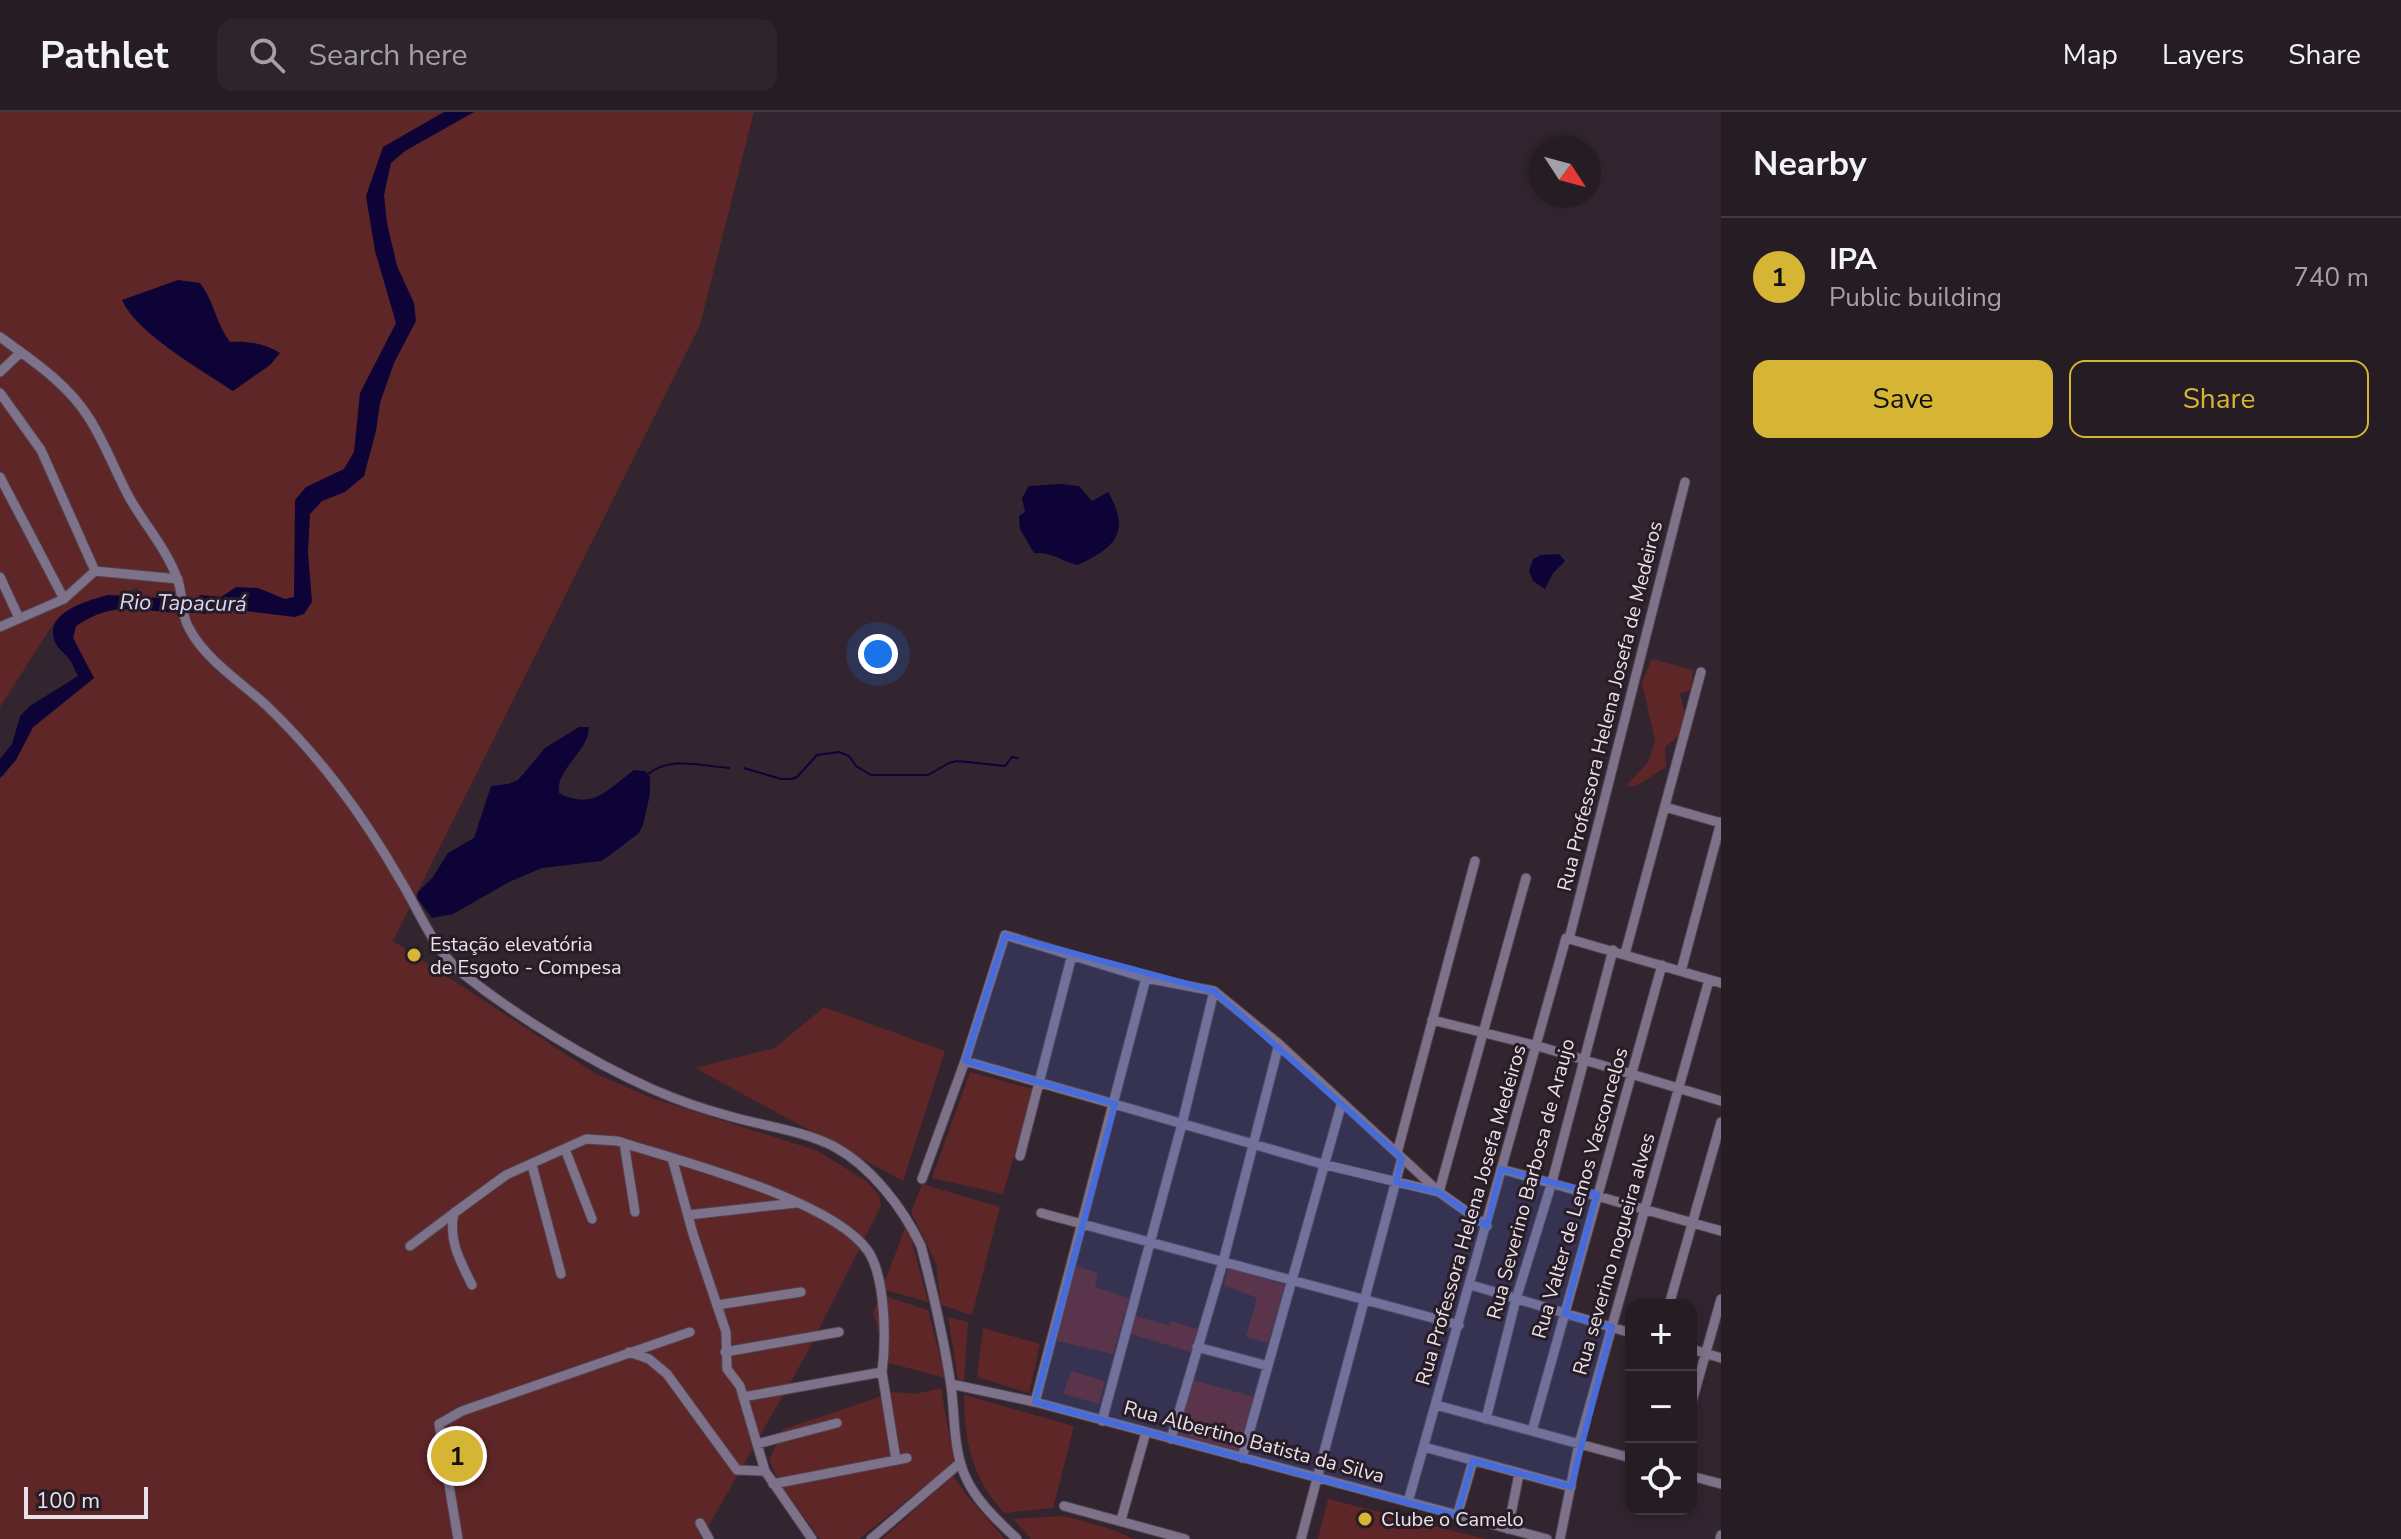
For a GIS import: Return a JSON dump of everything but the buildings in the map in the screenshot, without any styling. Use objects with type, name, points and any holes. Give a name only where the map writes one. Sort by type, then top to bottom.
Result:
[{"type":"street","points":[[0,337],[52,375],[85,412],[129,498],[178,579],[187,625],[197,642],[268,707],[314,756],[386,856],[437,944],[460,972],[572,1048],[603,1065],[686,1103],[820,1140],[854,1160],[875,1179],[913,1230],[921,1246],[951,1384],[960,1463],[972,1491],[1017,1539]]},
{"type":"street","points":[[0,372],[21,352]]},
{"type":"street","points":[[0,393],[41,450],[95,571]]},
{"type":"street","points":[[0,477],[64,599]]},
{"type":"street","name":"Rua Professora Helena Josefa de Medeiros","points":[[1568,938],[1685,482]]},
{"type":"street","points":[[0,627],[64,599],[95,571],[178,579]]},
{"type":"street","points":[[0,577],[19,618]]},
{"type":"street","points":[[1625,954],[1701,672]]},
{"type":"street","points":[[1665,807],[1721,822],[1681,971]]},
{"type":"street","points":[[1301,1539],[1396,1182],[1432,1020],[1475,861]]},
{"type":"street","points":[[1439,1192],[1481,1031],[1526,878]]},
{"type":"street","points":[[922,1179],[965,1061],[1005,935],[1146,978],[1214,991],[1279,1044],[1439,1192],[1487,1226]]},
{"type":"street","points":[[1568,938],[1721,983]]},
{"type":"street","name":"Rua Professora Helena Josefa Medeiros","points":[[1408,1502],[1568,938]]},
{"type":"street","name":"Rua Severino Barbosa de Araujo","points":[[1486,1419],[1516,1299],[1552,1182],[1613,950]]},
{"type":"street","points":[[1020,1156],[1072,955]]},
{"type":"street","name":"Rua Valter de Lemos Vasconcelos","points":[[1532,1431],[1662,965]]},
{"type":"street","points":[[1035,1402],[1146,978]]},
{"type":"street","name":"Rua severino nogueira alves","points":[[1560,1539],[1579,1444],[1709,980]]},
{"type":"street","points":[[1102,1421],[1182,1124],[1214,991]]},
{"type":"street","points":[[1432,1020],[1538,1046],[1721,1101]]},
{"type":"street","points":[[1171,1439],[1223,1262],[1279,1044]]},
{"type":"street","points":[[965,1061],[1322,1164],[1439,1192]]},
{"type":"street","points":[[1242,1458],[1322,1164],[1342,1102]]},
{"type":"street","points":[[1671,1299],[1721,1122]]},
{"type":"street","points":[[410,1246],[506,1175],[586,1139],[624,1143],[800,1203],[849,1232],[869,1252],[877,1273],[886,1338],[882,1372],[902,1459],[773,1484]]},
{"type":"street","points":[[624,1143],[635,1212]]},
{"type":"street","points":[[565,1149],[592,1219]]},
{"type":"street","points":[[672,1158],[726,1332],[727,1369],[740,1386],[765,1471],[812,1539]]},
{"type":"street","points":[[532,1165],[561,1274]]},
{"type":"street","points":[[1501,1169],[1721,1231]]},
{"type":"street","points":[[688,1215],[800,1203]]},
{"type":"street","points":[[454,1213],[451,1226],[453,1242],[472,1285]]},
{"type":"street","points":[[1041,1213],[1459,1325]]},
{"type":"street","points":[[1471,1285],[1625,1331]]},
{"type":"street","points":[[717,1305],[801,1292]]},
{"type":"street","points":[[1697,1385],[1721,1299]]},
{"type":"street","points":[[458,1539],[439,1424],[462,1411],[690,1332]]},
{"type":"street","points":[[725,1352],[839,1332]]},
{"type":"street","points":[[1197,1347],[1268,1366]]},
{"type":"street","points":[[1697,1351],[1721,1358]]},
{"type":"street","points":[[629,1352],[649,1359],[667,1374],[737,1470],[765,1471]]},
{"type":"street","points":[[743,1397],[882,1372]]},
{"type":"street","name":"Rua Albertino Batista da Silva","points":[[951,1384],[1035,1402],[1547,1539]]},
{"type":"street","points":[[1436,1405],[1625,1456]]},
{"type":"street","points":[[757,1444],[837,1423]]},
{"type":"street","points":[[1121,1520],[1146,1432]]},
{"type":"street","points":[[1424,1447],[1571,1487]]},
{"type":"street","points":[[1457,1516],[1473,1461]]},
{"type":"street","points":[[871,1539],[960,1463]]},
{"type":"street","points":[[1508,1529],[1519,1474]]},
{"type":"street","points":[[1697,1478],[1721,1484]]},
{"type":"street","points":[[1064,1506],[1185,1539]]},
{"type":"street","points":[[700,1523],[709,1539]]},
{"type":"highlighted area","points":[[1005,935],[1214,991],[1402,1158],[1396,1182],[1439,1192],[1487,1226],[1501,1169],[1597,1194],[1565,1314],[1612,1327],[1571,1487],[1473,1461],[1457,1516],[1035,1402],[1115,1104],[965,1061]]},
{"type":"shaded area","points":[[0,112],[754,112],[700,325],[393,941],[596,1074],[652,1098],[818,1151],[866,1181],[879,1195],[881,1206],[807,1353],[701,1539],[0,1539],[0,778],[5,775],[33,728],[94,678],[73,638],[76,626],[105,611],[153,611],[137,588],[55,621],[0,707]]},
{"type":"shaded area","points":[[444,112],[474,112],[405,151],[391,163],[384,195],[387,223],[397,266],[414,303],[416,321],[394,363],[380,403],[364,476],[345,492],[322,501],[310,514],[308,552],[312,602],[304,614],[295,617],[231,609],[203,614],[199,595],[221,597],[236,587],[258,588],[285,599],[294,597],[295,500],[306,487],[344,469],[354,452],[360,393],[396,323],[375,251],[366,196],[383,147]]},
{"type":"shaded area","points":[[178,280],[200,283],[230,342],[256,343],[280,353],[270,365],[233,391],[172,350],[141,326],[122,300]]},
{"type":"shaded area","points":[[1029,486],[1079,486],[1092,501],[1108,492],[1118,518],[1116,538],[1101,552],[1078,565],[1051,555],[1034,553],[1020,529],[1019,516],[1025,512],[1022,498]]},
{"type":"shaded area","points":[[1559,554],[1565,561],[1553,573],[1545,589],[1533,581],[1529,571],[1533,559],[1541,555]]},
{"type":"shaded area","points":[[108,595],[179,599],[180,613],[115,610],[76,626],[73,638],[94,678],[33,727],[16,760],[0,778],[0,759],[12,744],[20,716],[30,706],[78,676],[56,644],[53,633],[55,624],[68,610]]},
{"type":"shaded area","points":[[1652,659],[1693,670],[1691,690],[1680,693],[1684,712],[1679,736],[1665,747],[1666,767],[1636,786],[1626,786],[1648,762],[1655,741],[1642,682]]},
{"type":"shaded area","points":[[579,727],[589,727],[588,736],[562,776],[559,793],[581,800],[591,799],[634,770],[645,771],[650,777],[650,794],[639,833],[601,861],[542,868],[509,882],[453,914],[432,918],[417,898],[418,892],[433,877],[448,853],[474,838],[491,786],[518,780],[545,748]]},
{"type":"shaded area","points":[[824,1007],[945,1051],[903,1181],[695,1068],[775,1048]]},
{"type":"shaded area","points":[[970,1072],[1033,1089],[1003,1194],[932,1178]]},
{"type":"shaded area","points":[[922,1184],[1000,1207],[972,1315],[941,1305],[936,1263],[911,1212]]},
{"type":"shaded area","points":[[907,1223],[928,1302],[882,1289]]},
{"type":"shaded area","points":[[1076,1266],[1098,1273],[1095,1287],[1129,1298],[1113,1354],[1057,1341]]},
{"type":"shaded area","points":[[1228,1268],[1285,1285],[1268,1343],[1246,1337],[1257,1298],[1224,1285]]},
{"type":"shaded area","points":[[881,1295],[928,1310],[946,1378],[889,1363],[873,1313]]},
{"type":"shaded area","points":[[1136,1316],[1170,1326],[1171,1321],[1198,1329],[1191,1352],[1130,1334]]},
{"type":"shaded area","points":[[948,1317],[968,1322],[964,1381],[958,1379]]},
{"type":"shaded area","points":[[983,1328],[1040,1344],[1029,1393],[977,1377]]},
{"type":"shaded area","points":[[1071,1371],[1105,1381],[1099,1404],[1063,1394]]},
{"type":"shaded area","points":[[1193,1380],[1255,1397],[1239,1453],[1175,1436]]},
{"type":"shaded area","points":[[941,1388],[954,1462],[859,1539],[820,1539],[779,1482],[769,1460],[784,1429],[894,1392],[916,1394]]},
{"type":"shaded area","points":[[964,1395],[1074,1426],[1053,1508],[1004,1513],[984,1485],[972,1458]]},
{"type":"shaded area","points":[[953,1476],[1005,1539],[882,1539]]},
{"type":"shaded area","name":"Clube o Camelo","points":[[1328,1499],[1486,1539],[1318,1539]]},
{"type":"shaded area","points":[[1065,1516],[1134,1539],[1031,1539],[1013,1519]]},
{"type":"waterway","name":"Rio Tapacurá","points":[[171,605],[218,604]]},
{"type":"waterway","points":[[744,768],[781,779],[792,779],[817,755],[839,752],[849,756],[856,766],[871,775],[928,775],[957,761],[1005,766],[1012,757],[1018,758]]},
{"type":"waterway","points":[[648,774],[657,768],[676,764],[729,768]]},
{"type":"place","name":"Estação elevatória de Esgoto - Compesa","points":[[414,955]]},
{"type":"place","name":"IPA","points":[[457,1456]]},
{"type":"place","name":"Clube o Camelo","points":[[1365,1519]]}]
